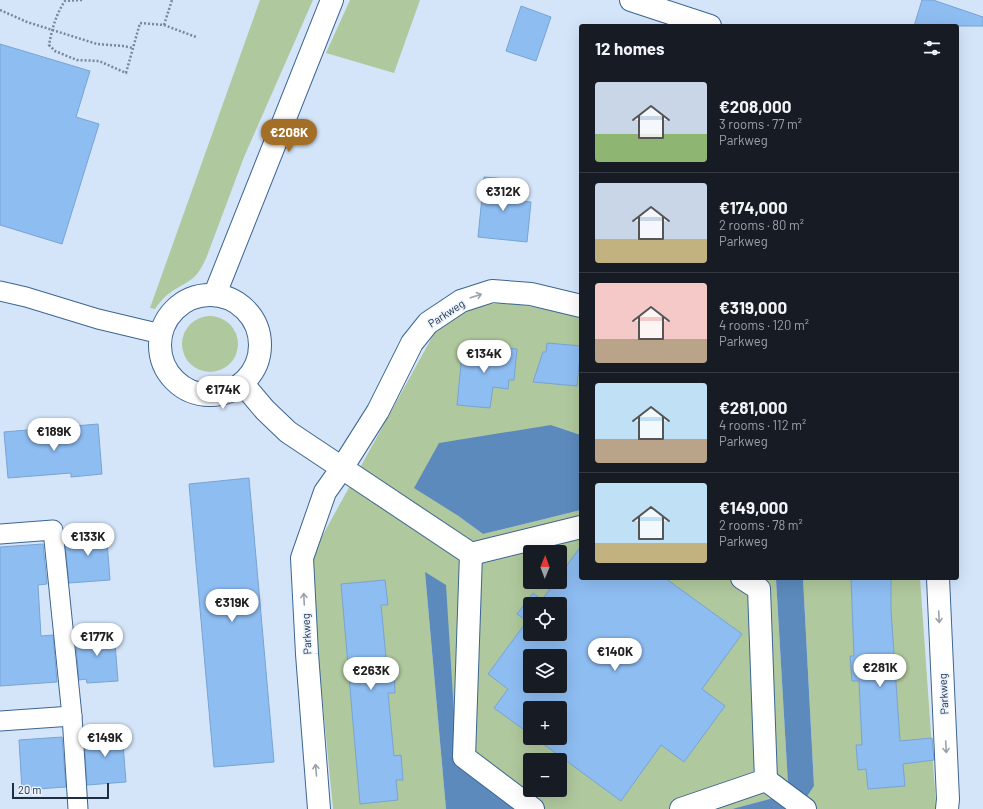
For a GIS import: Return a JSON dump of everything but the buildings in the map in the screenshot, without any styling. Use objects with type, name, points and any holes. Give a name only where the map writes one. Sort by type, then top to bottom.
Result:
[{"type":"street","points":[[215,294],[332,0]]},
{"type":"street","points":[[631,0],[704,24]]},
{"type":"street","name":"Parkweg","points":[[319,809],[307,654],[302,558],[325,492],[378,411],[412,343],[428,323],[462,301],[492,291],[531,294],[579,306]]},
{"type":"street","points":[[215,294],[232,298],[246,308],[256,322],[261,338],[260,355],[254,371],[243,384],[229,392],[214,395],[199,394],[184,388],[172,378],[164,365],[160,350],[161,334],[170,314],[186,300],[200,295],[215,294]]},
{"type":"street","points":[[243,384],[288,432],[471,554],[579,527]]},
{"type":"street","points":[[471,554],[464,757],[533,809]]},
{"type":"street","points":[[745,580],[759,589],[766,780]]},
{"type":"street","name":"Parkweg","points":[[938,580],[948,799],[947,809]]},
{"type":"street","points":[[681,809],[766,780]]},
{"type":"street","points":[[766,780],[805,809]]},
{"type":"lane","points":[[0,291],[26,297],[98,319],[161,334]]},
{"type":"lane","points":[[0,534],[53,530],[72,716],[78,809]]},
{"type":"lane","points":[[0,720],[72,716]]},
{"type":"path","points":[[82,0],[65,1],[59,10],[52,30],[49,45],[55,51],[78,60],[99,61],[126,73],[140,23],[164,25],[196,37]]},
{"type":"path","points":[[164,25],[172,0]]},
{"type":"path","points":[[0,10],[27,22],[97,44],[134,48]]},
{"type":"green space","points":[[260,0],[313,0],[244,157],[202,267],[192,279],[167,295],[155,309],[150,308]]},
{"type":"green space","points":[[350,0],[420,0],[394,73],[326,53]]},
{"type":"green space","points":[[503,303],[523,305],[579,318],[579,434],[551,425],[457,515],[483,534],[579,510],[579,580],[776,580],[788,783],[806,798],[814,786],[803,580],[920,580],[936,805],[935,809],[791,809],[777,797],[732,809],[523,809],[457,761],[425,572],[446,809],[333,809],[309,560],[436,330],[461,311],[482,305]]},
{"type":"green space","points":[[205,316],[215,316],[230,324],[236,333],[238,344],[236,355],[230,364],[215,372],[205,372],[194,367],[187,360],[182,349],[182,339],[187,328],[194,321]]},
{"type":"water","points":[[551,425],[579,434],[579,510],[483,534],[457,515],[414,488],[439,443]]},
{"type":"water","points":[[425,572],[446,585],[457,761],[523,809],[446,809]]},
{"type":"water","points":[[776,580],[803,580],[814,786],[806,798],[788,784]]},
{"type":"water","points":[[777,797],[791,809],[732,809]]}]
